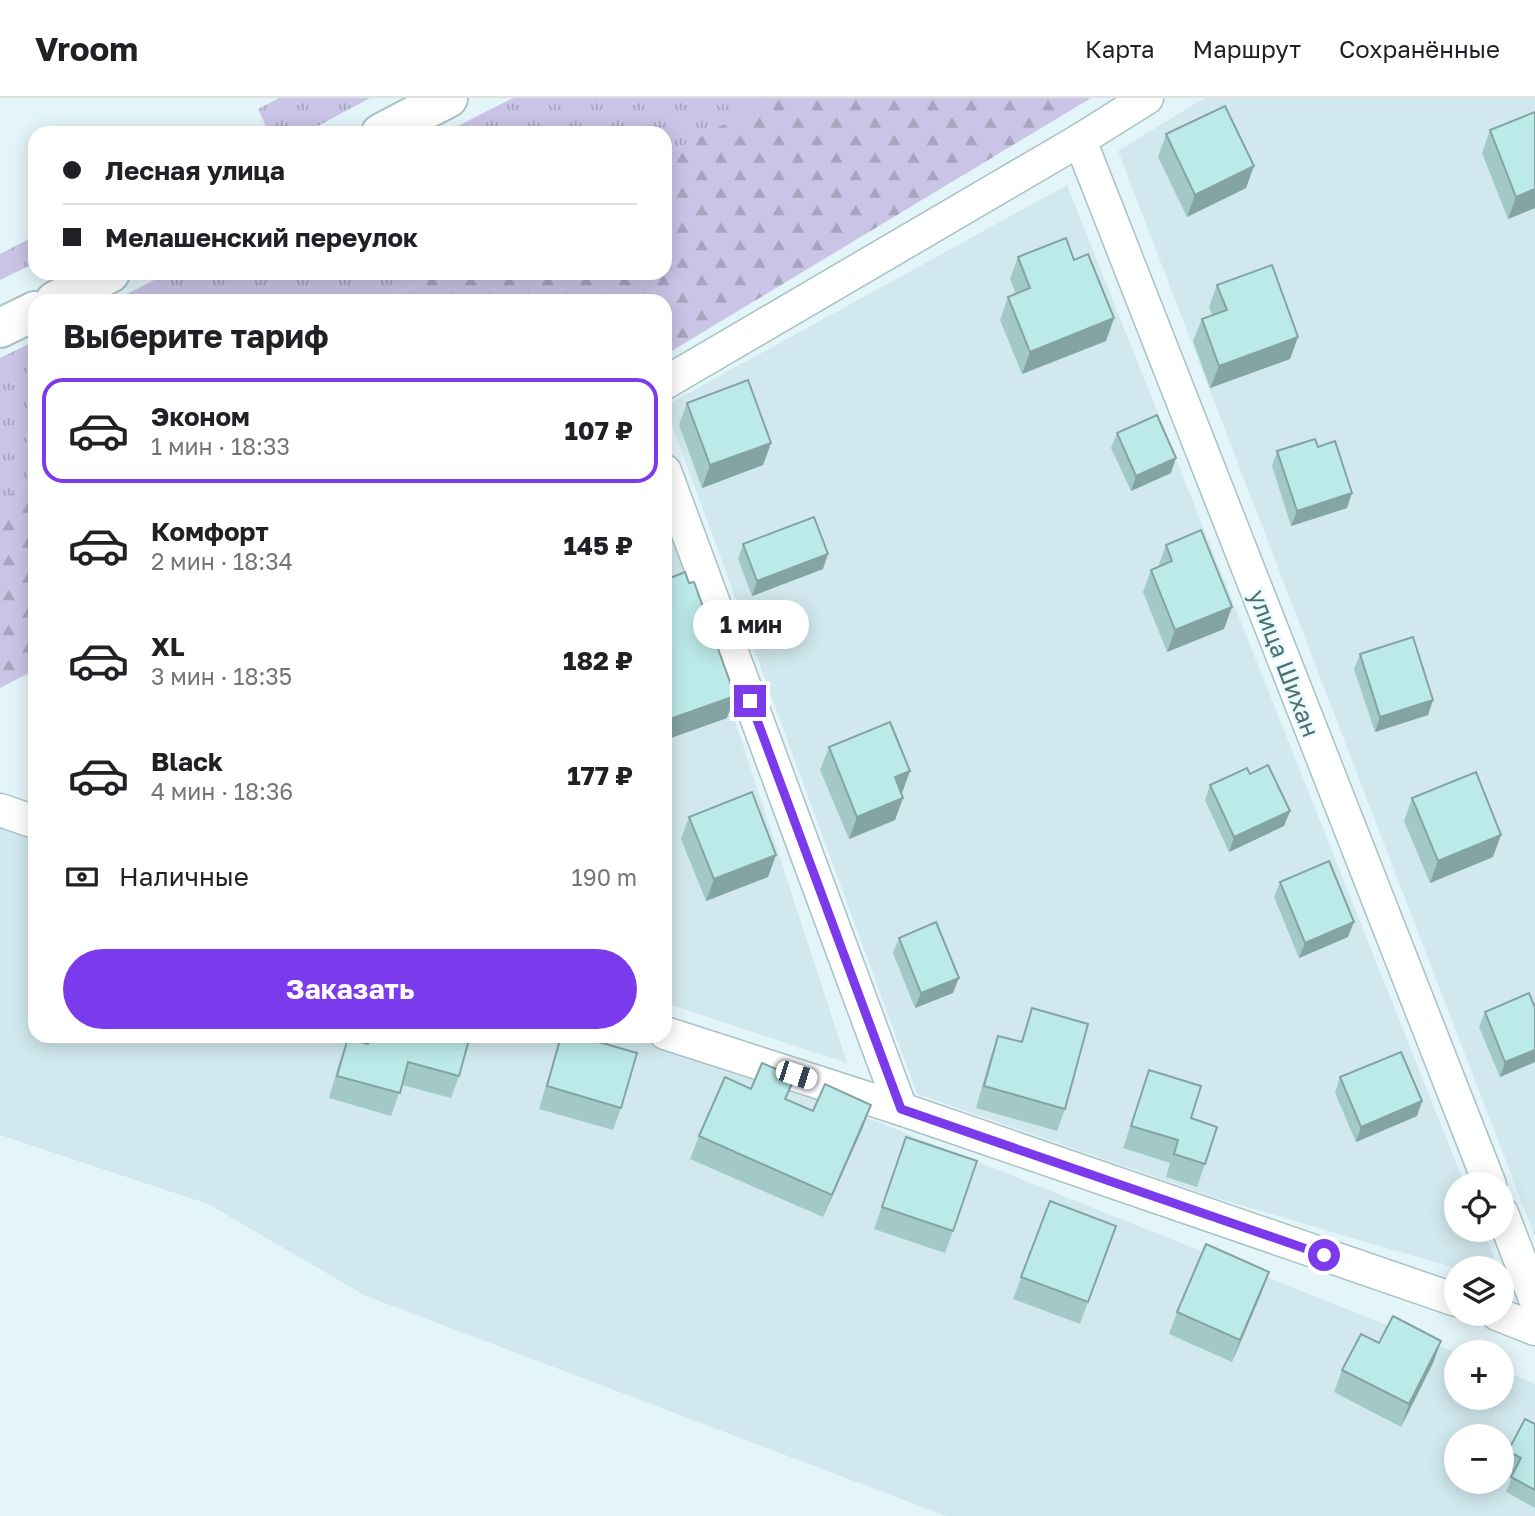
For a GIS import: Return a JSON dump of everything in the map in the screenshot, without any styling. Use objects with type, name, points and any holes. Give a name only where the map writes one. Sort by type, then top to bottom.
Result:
[{"type":"street","points":[[394,126],[448,98]]},
{"type":"street","points":[[672,379],[1147,98]]},
{"type":"street","name":"улица Шихан","points":[[1080,140],[1485,1172]]},
{"type":"street","points":[[69,294],[96,280]]},
{"type":"street","points":[[0,328],[28,314]]},
{"type":"street","points":[[672,490],[901,1109]]},
{"type":"street","points":[[0,810],[28,820]]},
{"type":"street","points":[[672,1035],[901,1109],[1444,1296]]},
{"type":"street","points":[[1513,1242],[1535,1299]]},
{"type":"street","points":[[1514,1321],[1535,1329]]},
{"type":"shaded area","points":[[1204,98],[1535,98],[1535,1237],[1514,1182],[1514,1172],[1510,1172],[1118,151]]},
{"type":"shaded area","points":[[1067,185],[1460,1172],[1444,1172],[1444,1242],[1488,1242],[1494,1256],[1444,1256],[1444,1265],[1216,1198],[917,1094],[672,425],[672,402]]},
{"type":"shaded area","points":[[672,527],[847,1063],[672,1005]]},
{"type":"shaded area","points":[[0,819],[28,829],[28,1043],[660,1043],[795,1089],[1444,1348],[1444,1410],[1514,1410],[1514,1375],[1535,1384],[1535,1516],[946,1516],[366,1296],[208,1204],[0,1135]]},
{"type":"green space","points":[[279,98],[370,98],[318,126],[266,126],[258,109]]},
{"type":"green space","points":[[513,98],[774,98],[672,151],[672,126],[458,126]]},
{"type":"green space","points":[[774,98],[1091,98],[672,351],[672,294],[396,294],[424,280],[672,280],[672,151]]},
{"type":"green space","points":[[28,240],[28,266],[0,280],[0,254]]},
{"type":"green space","points":[[154,280],[424,280],[396,294],[127,294]]},
{"type":"green space","points":[[28,344],[28,485],[0,499],[0,358]]},
{"type":"green space","points":[[28,485],[28,674],[0,688],[0,499]]},
{"type":"building","points":[[1225,106],[1254,166],[1195,195],[1166,134]]},
{"type":"building","points":[[1535,112],[1535,189],[1516,197],[1490,130]]},
{"type":"building","points":[[1066,238],[1074,260],[1088,254],[1114,318],[1030,352],[1008,297],[1030,288],[1018,257]]},
{"type":"building","points":[[1272,265],[1298,337],[1219,366],[1202,319],[1227,310],[1217,285]]},
{"type":"building","points":[[748,380],[771,443],[710,465],[687,403]]},
{"type":"building","points":[[1157,415],[1176,458],[1136,476],[1117,433]]},
{"type":"building","points":[[1315,439],[1318,447],[1335,441],[1352,493],[1297,511],[1277,451]]},
{"type":"building","points":[[814,517],[828,554],[757,581],[743,544]]},
{"type":"building","points":[[1201,530],[1232,607],[1175,630],[1151,570],[1172,561],[1166,545]]},
{"type":"building","points":[[685,572],[689,583],[694,582],[735,696],[672,718],[672,577]]},
{"type":"building","points":[[1413,637],[1433,700],[1380,717],[1360,654]]},
{"type":"building","points":[[890,722],[910,771],[895,777],[903,798],[857,817],[829,747]]},
{"type":"building","points":[[1268,765],[1290,811],[1234,837],[1210,785],[1247,768],[1250,774]]},
{"type":"building","points":[[1476,772],[1501,835],[1438,861],[1412,798]]},
{"type":"building","points":[[752,792],[776,855],[714,879],[689,817]]},
{"type":"building","points":[[1329,861],[1354,922],[1305,943],[1280,882]]},
{"type":"building","points":[[936,922],[959,978],[921,993],[899,938]]},
{"type":"building","points":[[1529,993],[1535,1008],[1535,1050],[1505,1062],[1485,1012]]},
{"type":"building","points":[[1032,1008],[1088,1024],[1065,1109],[984,1086],[998,1036],[1022,1042]]},
{"type":"building","points":[[347,1043],[468,1043],[459,1076],[408,1062],[400,1093],[337,1076]]},
{"type":"building","points":[[559,1043],[602,1043],[637,1053],[621,1108],[547,1086]]},
{"type":"building","points":[[1401,1052],[1422,1101],[1361,1127],[1340,1077]]},
{"type":"building","points":[[762,1063],[795,1077],[785,1099],[813,1111],[825,1084],[871,1105],[832,1195],[699,1136],[725,1077],[751,1089]]},
{"type":"building","points":[[1149,1070],[1201,1086],[1191,1118],[1217,1127],[1205,1164],[1174,1154],[1178,1140],[1131,1126]]},
{"type":"building","points":[[906,1137],[977,1161],[953,1231],[882,1207]]},
{"type":"building","points":[[1050,1201],[1116,1226],[1088,1302],[1021,1277]]},
{"type":"building","points":[[1206,1244],[1269,1272],[1240,1340],[1177,1312]]},
{"type":"building","points":[[1393,1316],[1441,1341],[1409,1404],[1342,1370],[1361,1334],[1379,1343]]},
{"type":"building","points":[[1525,1419],[1535,1424],[1535,1490],[1514,1479],[1514,1471],[1521,1458],[1514,1454],[1514,1440]]},
{"type":"route","points":[[750,701],[901,1109],[1324,1255]]}]
